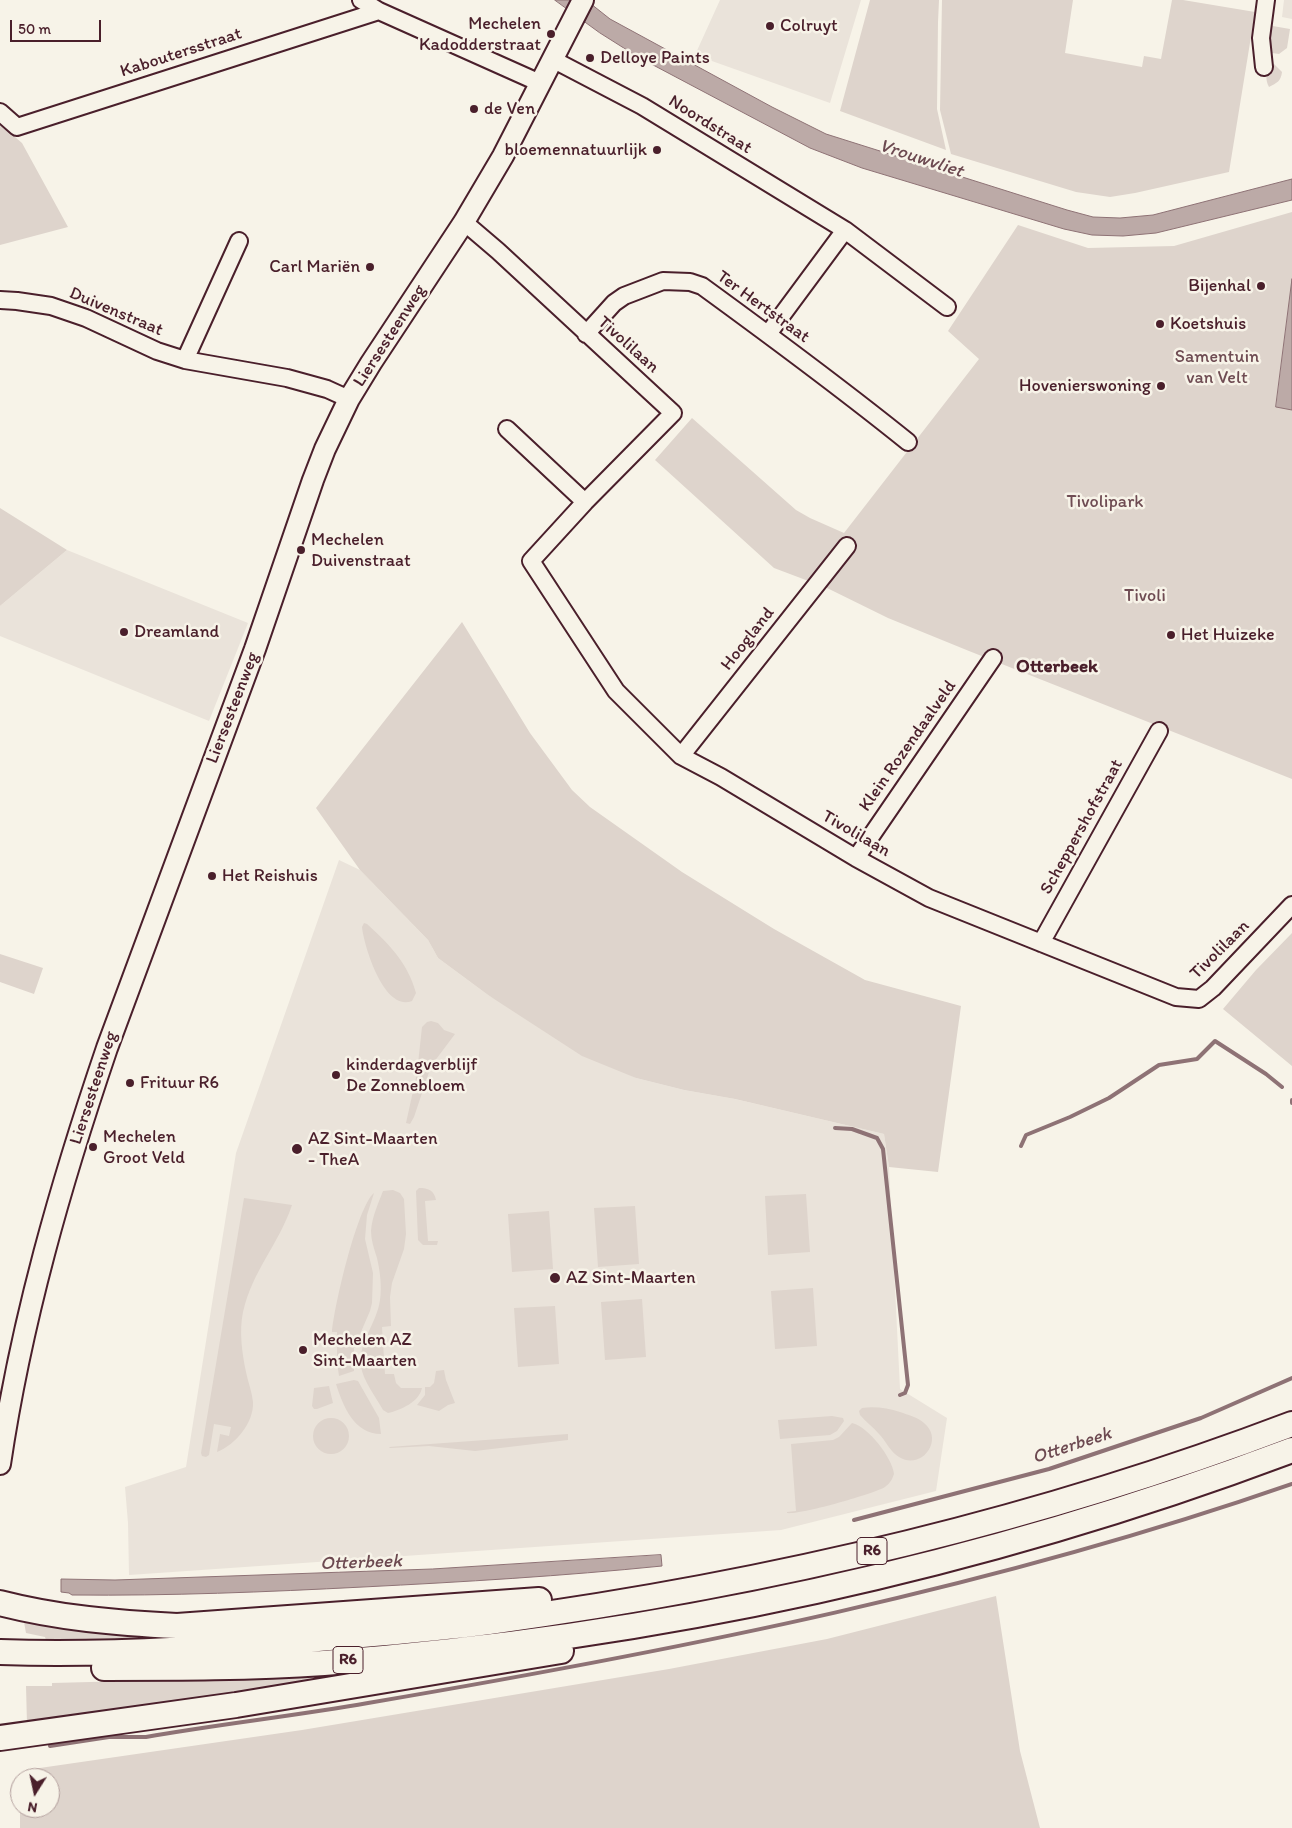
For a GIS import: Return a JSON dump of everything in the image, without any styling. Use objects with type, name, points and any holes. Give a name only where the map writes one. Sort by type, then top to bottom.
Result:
[{"type":"highway","name":"R6","points":[[0,1668],[26,1660],[121,1652],[215,1648],[486,1623],[662,1596],[813,1566],[1035,1509],[1081,1496],[1292,1424]]},
{"type":"highway","name":"R6","points":[[0,1652],[26,1660],[227,1667],[322,1663],[546,1639],[667,1620],[845,1584],[980,1551],[1116,1511],[1211,1480],[1292,1450]]},
{"type":"highway","points":[[0,1603],[37,1612],[83,1619],[129,1624],[177,1626],[529,1601],[645,1590],[662,1596]]},
{"type":"highway","points":[[0,1738],[236,1706],[531,1657],[640,1634],[667,1620]]},
{"type":"main road","name":"Liersesteenweg","points":[[0,1464],[8,1407],[21,1349],[61,1194],[85,1112],[110,1039],[255,649],[325,449],[371,363],[464,222],[503,156],[583,0]]},
{"type":"street","points":[[361,0],[379,12],[540,83]]},
{"type":"street","points":[[1264,67],[1262,38],[1266,0]]},
{"type":"street","name":"Kaboutersstraat","points":[[0,112],[18,127],[379,12]]},
{"type":"street","name":"Noordstraat","points":[[552,60],[642,106],[845,230],[947,307]]},
{"type":"street","name":"Tivolilaan","points":[[464,222],[498,251],[673,413],[585,502],[531,561],[616,691],[681,756],[856,858],[929,898],[1176,997],[1199,999],[1213,988],[1292,905]]},
{"type":"street","points":[[768,334],[845,230]]},
{"type":"street","points":[[185,360],[239,241]]},
{"type":"street","name":"Ter Hertstraat","points":[[586,334],[614,303],[624,296],[663,281],[679,280],[702,286],[861,404],[908,442]]},
{"type":"street","name":"Duivenstraat","points":[[0,300],[51,306],[86,318],[157,351],[185,360],[288,378],[327,389],[350,400]]},
{"type":"street","points":[[507,429],[585,502]]},
{"type":"street","name":"Hoogland","points":[[681,756],[847,546]]},
{"type":"street","name":"Klein Rozendaalveld","points":[[856,858],[993,658]]},
{"type":"street","name":"Scheppershofstraat","points":[[1041,943],[1158,731]]},
{"type":"shaded area","points":[[555,0],[586,0],[610,19],[772,107],[826,134],[1067,210],[1093,217],[1120,218],[1153,215],[1292,179],[1292,200],[1156,233],[1123,236],[1092,235],[1064,229],[862,168],[810,148],[638,57],[600,33]]},
{"type":"shaded area","name":"Colruyt","points":[[720,0],[861,0],[830,103],[695,55]]},
{"type":"shaded area","points":[[1284,0],[1292,0],[1292,19],[1282,17]]},
{"type":"shaded area","points":[[1292,279],[1292,410],[1276,407]]},
{"type":"shaded area","points":[[67,550],[248,623],[209,721],[0,636],[0,606]]},
{"type":"shaded area","name":"AZ Sint-Maarten","points":[[339,860],[360,870],[428,940],[438,958],[488,995],[636,1078],[884,1134],[889,1167],[900,1389],[947,1418],[936,1491],[781,1530],[129,1575],[125,1487],[186,1467],[236,1153]]},
{"type":"shaded area","points":[[661,1555],[662,1566],[475,1581],[327,1589],[145,1595],[72,1595],[61,1592],[61,1579],[115,1580],[432,1569]]},
{"type":"green space","points":[[870,0],[939,0],[937,109],[946,150],[840,111]]},
{"type":"green space","points":[[942,0],[1073,0],[1065,53],[1142,67],[1144,56],[1161,59],[1172,0],[1183,0],[1255,12],[1229,172],[1110,197],[1076,192],[951,154],[940,110]]},
{"type":"green space","points":[[1267,25],[1290,29],[1287,48],[1279,54],[1272,53],[1267,48]]},
{"type":"green space","points":[[1274,64],[1282,72],[1281,78],[1269,87],[1267,74],[1270,66]]},
{"type":"green space","points":[[0,124],[22,143],[68,227],[0,245]]},
{"type":"green space","name":"Tivolipark","points":[[1292,212],[1292,779],[969,651],[888,618],[827,588],[774,568],[655,460],[692,418],[796,510],[844,533],[979,359],[948,331],[1018,225],[1088,248],[1174,246]]},
{"type":"green space","points":[[0,508],[67,550],[0,606]]},
{"type":"green space","points":[[462,622],[530,733],[572,790],[590,807],[682,872],[774,929],[865,980],[961,1006],[938,1172],[889,1167],[884,1134],[636,1078],[582,1056],[488,995],[438,958],[428,940],[360,870],[316,808]]},
{"type":"green space","points":[[364,923],[383,939],[403,963],[416,993],[412,1001],[402,1002],[393,997],[384,987],[371,962],[362,927]]},
{"type":"green space","points":[[1292,933],[1292,1066],[1223,1009],[1256,970]]},
{"type":"green space","points":[[0,954],[43,968],[34,994],[0,982]]},
{"type":"green space","points":[[431,1021],[438,1023],[444,1030],[455,1034],[431,1066],[410,1124],[406,1123],[417,1073],[422,1027]]},
{"type":"green space","points":[[419,1188],[430,1190],[436,1200],[425,1201],[428,1241],[438,1241],[437,1245],[423,1245],[418,1240],[416,1191]]},
{"type":"green space","points":[[393,1190],[400,1193],[404,1199],[406,1234],[404,1249],[392,1283],[390,1297],[391,1326],[382,1327],[385,1374],[394,1374],[396,1383],[401,1388],[422,1388],[413,1401],[398,1410],[388,1413],[383,1410],[367,1383],[362,1372],[361,1357],[362,1349],[375,1317],[381,1295],[380,1273],[371,1231],[383,1191]]},
{"type":"green space","points":[[374,1193],[367,1215],[365,1239],[373,1273],[372,1303],[354,1348],[354,1371],[339,1376],[337,1332],[332,1332],[337,1302],[354,1237],[367,1202]]},
{"type":"green space","points":[[806,1194],[810,1252],[768,1255],[765,1196]]},
{"type":"green space","points":[[244,1198],[292,1205],[287,1219],[253,1283],[243,1312],[241,1327],[242,1350],[253,1402],[250,1418],[237,1439],[217,1452],[220,1434],[229,1436],[231,1427],[214,1424],[209,1455],[206,1457],[202,1456],[201,1453]]},
{"type":"green space","points":[[635,1206],[639,1264],[598,1267],[594,1208]]},
{"type":"green space","points":[[549,1211],[553,1269],[512,1272],[508,1214]]},
{"type":"green space","points":[[813,1288],[817,1346],[775,1349],[771,1291]]},
{"type":"green space","points":[[642,1299],[646,1357],[605,1360],[601,1302]]},
{"type":"green space","points":[[555,1306],[559,1364],[518,1367],[514,1308]]},
{"type":"green space","points":[[444,1370],[455,1403],[439,1411],[417,1405],[425,1395],[425,1387],[430,1387],[434,1383],[436,1371]]},
{"type":"green space","points":[[354,1380],[358,1381],[379,1418],[381,1434],[372,1433],[357,1424],[342,1401],[336,1384]]},
{"type":"green space","points":[[329,1386],[333,1403],[314,1409],[312,1406],[314,1388]]},
{"type":"green space","points":[[862,1408],[891,1409],[922,1421],[930,1430],[932,1437],[928,1452],[915,1460],[899,1457],[860,1415],[859,1411]]},
{"type":"green space","points":[[832,1416],[843,1418],[844,1421],[837,1431],[830,1435],[780,1439],[778,1420]]},
{"type":"green space","points":[[331,1418],[338,1419],[344,1423],[348,1429],[348,1443],[344,1449],[338,1453],[331,1454],[324,1453],[318,1449],[314,1443],[313,1436],[314,1429],[318,1423],[324,1419]]},
{"type":"green space","points":[[852,1423],[865,1430],[879,1444],[893,1468],[894,1474],[891,1481],[885,1487],[852,1499],[806,1511],[787,1513],[796,1511],[791,1444],[833,1440],[839,1437]]},
{"type":"green space","points":[[568,1434],[568,1440],[475,1451],[429,1446],[389,1447]]},
{"type":"green space","points":[[996,1596],[1020,1751],[1040,1828],[20,1828],[20,1818],[60,1818],[60,1768],[40,1768],[302,1730],[669,1669],[827,1639]]},
{"type":"green space","points":[[477,1611],[221,1636],[46,1640],[45,1637],[26,1633],[24,1622]]},
{"type":"green space","points":[[455,1663],[27,1724],[26,1686],[52,1686],[52,1683],[322,1676]]},
{"type":"waterway","points":[[1021,1146],[1026,1135],[1109,1098],[1159,1065],[1197,1059],[1215,1041],[1266,1074],[1282,1087]]},
{"type":"waterway","points":[[835,1128],[852,1129],[877,1138],[883,1149],[908,1385],[905,1393],[900,1395]]},
{"type":"waterway","name":"Otterbeek","points":[[854,1520],[1049,1469],[1201,1418],[1292,1378]]},
{"type":"waterway","points":[[50,1746],[109,1737],[146,1737],[340,1708],[485,1683],[719,1638],[835,1613],[1065,1555],[1179,1521],[1292,1484]]},
{"type":"place","name":"Colruyt","points":[[770,26]]},
{"type":"place","name":"Mechelen Kadodderstraat","points":[[551,34]]},
{"type":"place","name":"Delloye Paints","points":[[590,58]]},
{"type":"place","name":"de Ven","points":[[474,109]]},
{"type":"place","name":"bloemennatuurlijk","points":[[657,150]]},
{"type":"place","name":"Carl Mariën","points":[[370,267]]},
{"type":"place","name":"Bijenhal","points":[[1261,286]]},
{"type":"place","name":"Koetshuis","points":[[1160,324]]},
{"type":"place","name":"Hovenierswoning","points":[[1161,386]]},
{"type":"place","name":"Mechelen Duivenstraat","points":[[301,550]]},
{"type":"place","name":"Dreamland","points":[[124,632]]},
{"type":"place","name":"Het Huizeke","points":[[1171,635]]},
{"type":"place","name":"Het Reishuis","points":[[212,876]]},
{"type":"place","name":"kinderdagverblijf De Zonnebloem","points":[[336,1075]]},
{"type":"place","name":"Frituur R6","points":[[130,1083]]},
{"type":"place","name":"Mechelen Groot Veld","points":[[93,1147]]},
{"type":"place","name":"AZ Sint-Maarten - TheA","points":[[297,1149]]},
{"type":"place","name":"AZ Sint-Maarten","points":[[555,1278]]},
{"type":"place","name":"Mechelen AZ Sint-Maarten","points":[[303,1350]]},
{"type":"district","name":"Otterbeek","points":[[1057,667]]},
{"type":"water label","name":"Vrouwvliet","points":[[921,159]]},
{"type":"park label","name":"Samentuin van Velt","points":[[1217,367]]},
{"type":"park label","name":"Tivoli","points":[[1145,596]]}]
